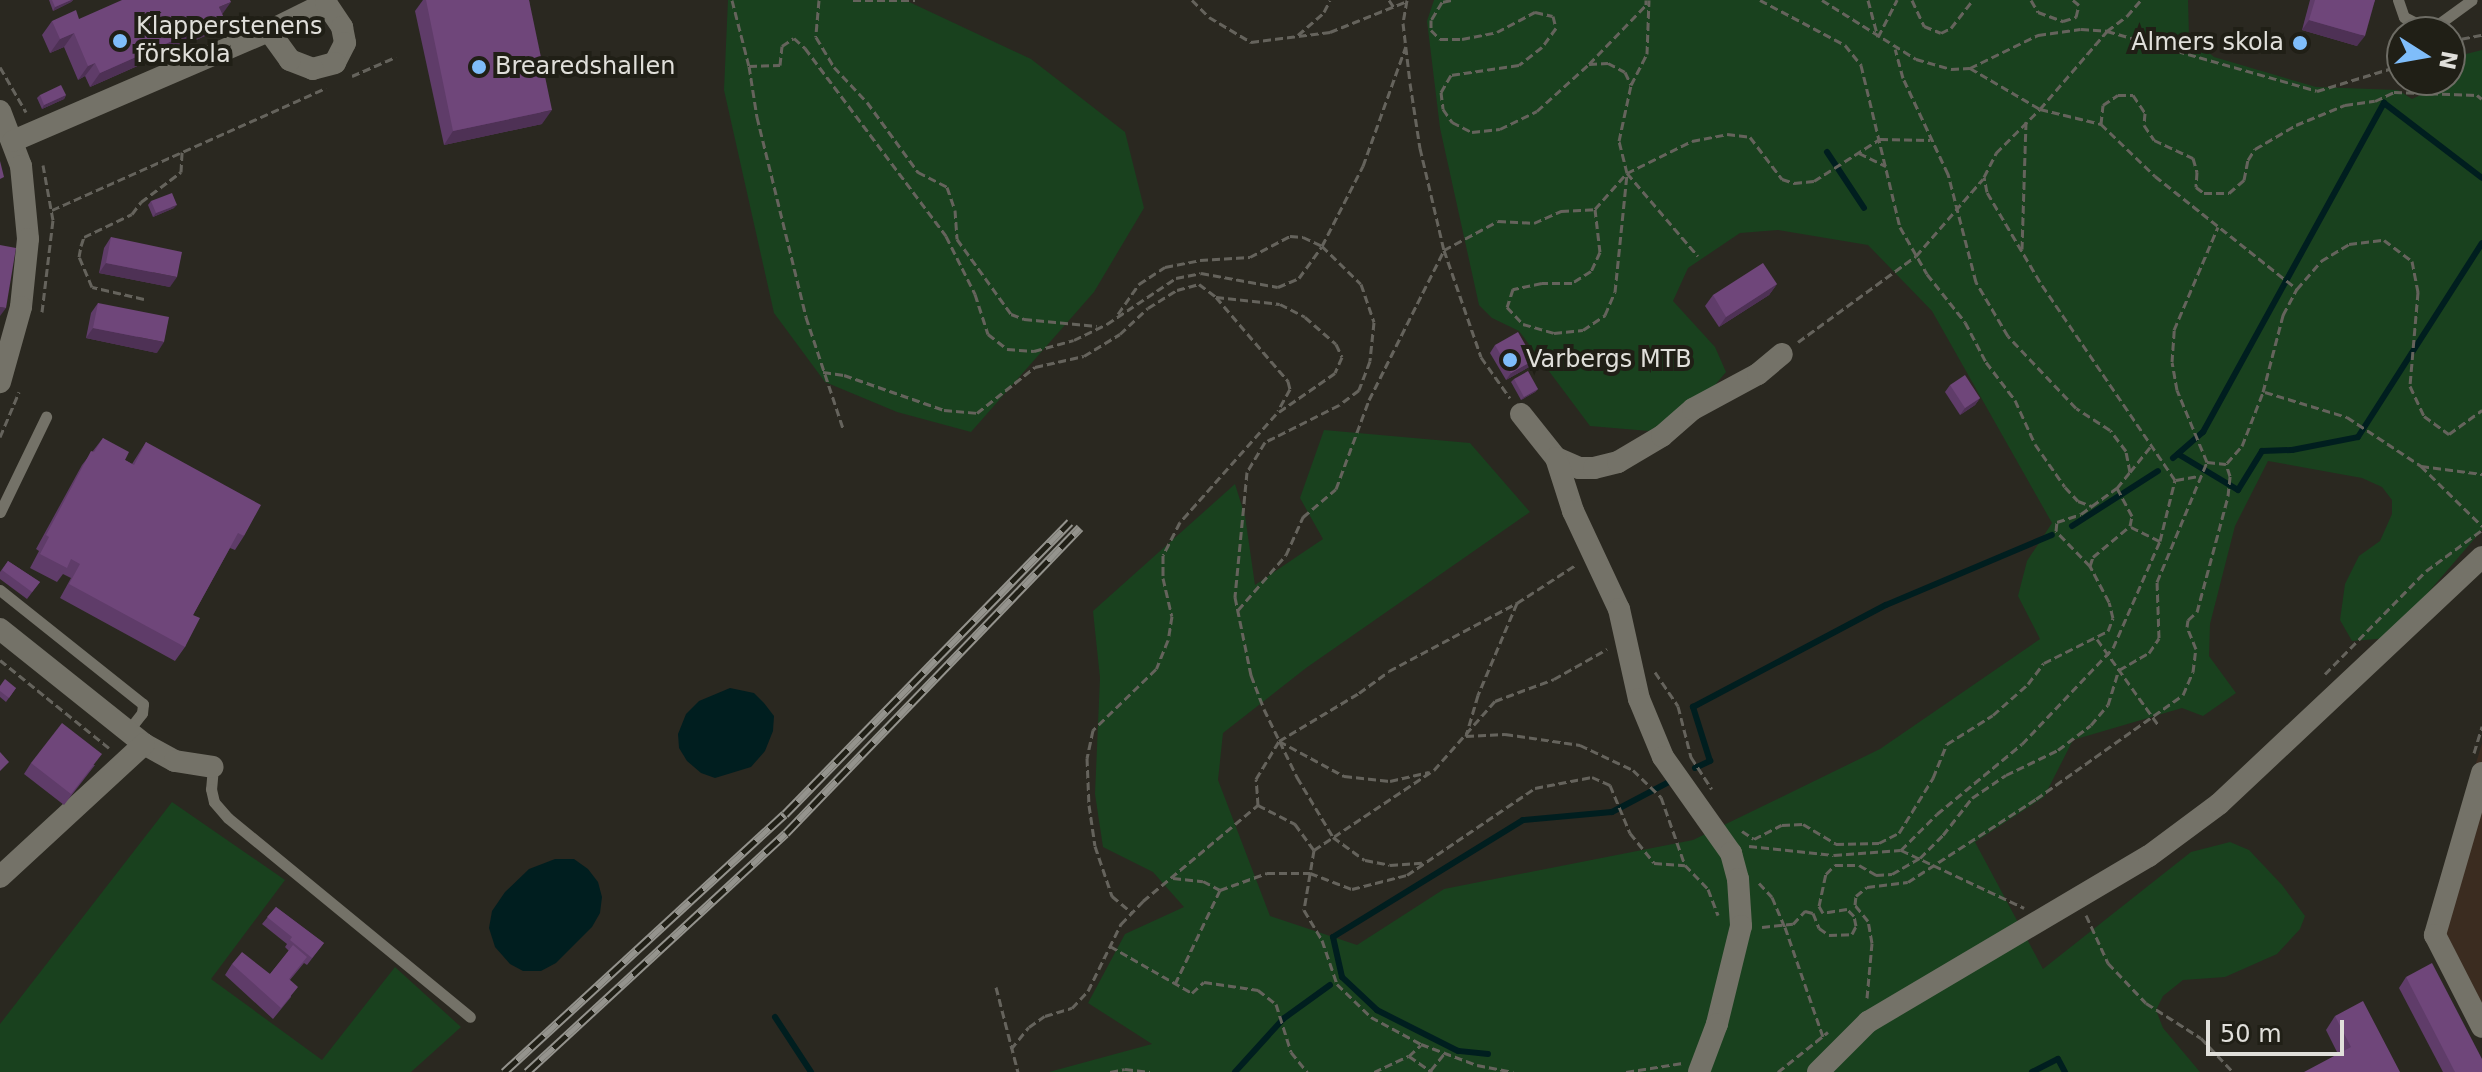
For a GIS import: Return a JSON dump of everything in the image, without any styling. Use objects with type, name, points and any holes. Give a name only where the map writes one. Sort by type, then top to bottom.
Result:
[{"type":"street","points":[[13,141],[269,31],[326,3],[342,27],[345,43],[335,63],[313,69],[290,60],[269,31]]},
{"type":"street","points":[[0,111],[13,141],[27,200],[28,239],[27,267],[5,349],[0,382]]},
{"type":"street","points":[[1556,458],[1579,468],[1618,462],[1662,436],[1693,409],[1758,374],[1782,354]]},
{"type":"street","points":[[1521,414],[1556,458],[1573,511],[1619,609],[1639,699],[1663,757],[1731,853],[1738,879],[1741,926],[1717,1024],[1701,1066]]},
{"type":"street","points":[[1824,1065],[1868,1022],[2149,856],[2219,804],[2482,557]]},
{"type":"street","points":[[0,629],[136,737],[175,761],[213,767]]},
{"type":"street","points":[[0,877],[127,762],[136,737]]},
{"type":"street","points":[[2482,773],[2435,935],[2482,1027]]},
{"type":"lane","points":[[2398,0],[2404,17],[2424,27],[2440,23],[2472,0]]},
{"type":"lane","points":[[0,512],[46,417]]},
{"type":"lane","points":[[0,590],[143,704],[136,737]]},
{"type":"lane","points":[[213,767],[211,789],[214,802],[228,818],[470,1017]]},
{"type":"path","points":[[732,0],[749,66],[757,117],[823,372],[843,428]]},
{"type":"path","points":[[819,0],[816,37],[834,67],[867,102],[918,172],[947,187],[955,210],[957,239],[1011,314],[1024,319],[1098,326]]},
{"type":"path","points":[[853,0],[915,0]]},
{"type":"path","points":[[1192,0],[1209,17],[1251,42],[1330,32],[1395,9],[1407,0]]},
{"type":"path","points":[[1296,37],[1324,12],[1330,0]]},
{"type":"path","points":[[1389,0],[1395,9]]},
{"type":"path","points":[[1407,0],[1406,46],[1420,148],[1444,250],[1481,357],[1521,414]]},
{"type":"path","points":[[1451,0],[1442,2],[1431,20],[1431,30],[1440,39],[1497,32],[1535,12],[1553,16],[1556,28],[1542,47],[1519,65],[1451,75],[1441,92],[1443,109],[1452,122],[1472,132],[1500,129],[1537,111],[1589,64],[1647,2]]},
{"type":"path","points":[[1760,0],[1845,45],[1861,65],[1900,227],[1916,256],[1965,322],[1986,362],[2015,400],[2035,444],[2065,487],[2078,501],[2092,506]]},
{"type":"path","points":[[1822,0],[1895,49],[1930,65],[1970,68],[2040,109],[2101,124],[2155,176],[2297,289]]},
{"type":"path","points":[[1868,0],[1878,37]]},
{"type":"path","points":[[1878,37],[1897,0]]},
{"type":"path","points":[[1912,0],[1924,26],[1941,33],[1951,28],[1973,0]]},
{"type":"path","points":[[2031,0],[2038,12],[2063,21],[2076,17],[2079,5],[2073,0]]},
{"type":"path","points":[[1782,354],[1916,256],[1958,211],[1984,177],[1996,153],[2040,109],[2107,31],[2141,0]]},
{"type":"path","points":[[1595,209],[1600,252],[1591,271],[1572,283],[1542,283],[1513,289],[1507,307],[1523,324],[1554,333],[1583,330],[1605,315],[1615,292],[1627,173],[1619,141],[1631,85],[1647,54],[1647,2]]},
{"type":"path","points":[[1970,68],[2038,35],[2081,29],[2107,31],[2317,91],[2386,70]]},
{"type":"path","points":[[749,66],[759,63],[773,68],[780,65],[782,46],[794,38],[805,48],[946,236],[975,294],[988,334],[1007,349],[1034,351],[1074,340],[1107,324],[1176,278],[1201,273],[1278,287],[1299,278],[1322,246],[1363,166],[1406,46]]},
{"type":"path","points":[[1895,49],[1903,78],[1948,174],[1976,282],[2008,336],[2076,408],[2110,430],[2126,451],[2130,472]]},
{"type":"path","points":[[51,210],[396,57]]},
{"type":"path","points":[[1589,64],[1608,63],[1625,72],[1631,85]]},
{"type":"path","points":[[2101,124],[2103,105],[2118,95],[2133,95],[2145,113],[2144,125],[2154,140],[2193,158],[2197,172],[2196,187],[2204,193],[2229,193],[2244,180],[2248,160],[2255,149],[2296,125],[2345,105],[2375,101],[2394,92],[2477,95],[2482,99]]},
{"type":"path","points":[[2022,250],[2026,121]]},
{"type":"path","points":[[1238,610],[1286,555],[1303,517],[1327,500],[1336,489],[1369,400],[1444,250],[1498,221],[1534,223],[1561,211],[1595,209],[1627,173],[1692,141],[1727,134],[1750,137],[1782,179],[1794,183],[1814,181],[1831,167],[1880,139],[1930,140]]},
{"type":"path","points":[[144,299],[92,287],[79,257],[81,246],[84,237],[132,214],[141,202],[181,172],[182,152]]},
{"type":"path","points":[[1859,153],[1886,166]]},
{"type":"path","points":[[1627,173],[1698,256]]},
{"type":"path","points":[[1901,850],[1937,814],[2022,744],[2109,656],[2160,541],[2175,480],[2022,250],[1987,192],[1984,177]]},
{"type":"path","points":[[1466,736],[1505,734],[1580,745],[1633,770],[1659,796],[1685,865],[1708,889],[1720,918],[1741,926],[1785,927],[1805,911],[1813,913],[1819,928],[1829,935],[1852,934],[1856,926],[1854,916],[1847,909],[1823,913],[1819,906],[1826,874],[1835,865],[1847,863],[1876,875],[1892,874],[1920,858],[1972,798],[2006,775],[2058,750],[2091,725],[2108,705],[2119,670],[2149,653],[2159,638],[2157,582],[2207,462],[2202,445],[2192,431],[2172,362],[2174,330],[2218,227]]},
{"type":"path","points":[[1118,314],[1139,284],[1165,267],[1200,260],[1250,257],[1290,236],[1303,237],[1322,246],[1361,284],[1374,322],[1370,361],[1359,390],[1339,405],[1265,442],[1247,472],[1235,597],[1251,675],[1279,741],[1333,837],[1365,860],[1390,865],[1426,863]]},
{"type":"path","points":[[2226,464],[2242,446],[2263,392],[2283,315],[2297,289],[2321,261],[2349,244],[2384,240],[2412,261],[2418,292],[2410,386],[2424,416],[2449,434],[2482,410]]},
{"type":"path","points":[[823,372],[844,375],[944,410],[977,413],[1035,367],[1084,356],[1177,290],[1199,284],[1216,297],[1288,381],[1290,389],[1276,414],[1180,522],[1163,555],[1163,578],[1172,616],[1168,640],[1156,669],[1093,730],[1087,758],[1095,846],[1112,896],[1132,913]]},
{"type":"path","points":[[1216,297],[1280,304],[1305,317],[1336,344],[1342,357],[1335,373],[1276,414]]},
{"type":"path","points":[[2263,392],[2347,417],[2421,466],[2482,526]]},
{"type":"path","points":[[1734,823],[1754,839],[1782,825],[1803,824],[1836,844],[1879,843],[1899,833],[1933,778],[1947,744],[1993,715],[2028,684],[2044,663],[2069,647],[2097,639],[2108,631],[2113,618],[2102,586],[2090,566],[2056,531],[2057,522],[2081,514],[2118,490],[2151,446]]},
{"type":"path","points":[[2207,462],[2226,464]]},
{"type":"path","points":[[1867,999],[1872,943],[1868,921],[1855,905],[1856,896],[1867,887],[1908,882],[1932,863],[2036,799],[2183,695],[2193,672],[2196,649],[2187,627],[2188,620],[2197,612],[2228,496],[2230,476],[2226,464]]},
{"type":"path","points":[[2421,466],[2482,474]]},
{"type":"path","points":[[2175,480],[2199,476]]},
{"type":"path","points":[[2090,566],[2093,557],[2130,526],[2132,516],[2118,490]]},
{"type":"path","points":[[2130,526],[2160,541]]},
{"type":"path","points":[[1258,805],[1256,779],[1279,741],[1359,693],[1389,671],[1517,603],[1593,553]]},
{"type":"path","points":[[1466,736],[1517,603]]},
{"type":"path","points":[[1513,1072],[1444,1054],[1421,1044],[1371,1017],[1337,984],[1322,940],[1304,910],[1314,850],[1434,770],[1495,701],[1554,679],[1626,639]]},
{"type":"path","points":[[2097,639],[2159,726]]},
{"type":"path","points":[[0,660],[127,762]]},
{"type":"path","points":[[1279,741],[1344,776],[1390,781],[1434,770]]},
{"type":"path","points":[[1694,761],[1713,790]]},
{"type":"path","points":[[1175,985],[1220,890],[1267,873],[1310,873],[1352,889],[1407,875],[1535,788],[1592,777],[1610,785],[1630,833],[1654,863],[1685,865]]},
{"type":"path","points":[[1258,805],[1295,824],[1314,850]]},
{"type":"path","points":[[1011,1049],[1029,1027],[1045,1016],[1072,1008],[1088,991],[1110,946],[1132,913],[1258,805]]},
{"type":"path","points":[[1824,1065],[1822,1035],[1772,897],[1731,853],[1751,845],[1834,855],[1901,850],[2009,898],[2041,919]]},
{"type":"path","points":[[1173,878],[1203,881],[1220,890]]},
{"type":"path","points":[[2077,897],[2108,963],[2146,1003],[2201,1038],[2233,1072]]},
{"type":"path","points":[[1110,946],[1192,993],[1204,982],[1258,990],[1276,1004],[1291,1052],[1307,1072]]},
{"type":"path","points":[[996,987],[1018,1072]]},
{"type":"path","points":[[1778,1072],[1831,1029]]},
{"type":"path","points":[[1374,1072],[1409,1056],[1421,1044]]},
{"type":"path","points":[[1409,1056],[1432,1071],[1444,1054]]},
{"type":"path","points":[[1626,1072],[1701,1066]]},
{"type":"path","points":[[1110,1072],[1125,1069],[1150,1072]]},
{"type":"shaded area","points":[[2482,743],[2482,1011],[2447,942],[2438,892]]},
{"type":"green space","points":[[728,0],[905,0],[1031,59],[1125,132],[1144,208],[1094,292],[971,432],[897,412],[825,382],[774,313],[724,90]]},
{"type":"green space","points":[[1434,0],[2188,0],[2189,36],[2214,57],[2316,87],[2386,90],[2386,96],[2407,96],[2412,99],[2418,96],[2466,96],[2466,54],[2482,50],[2482,530],[2389,638],[2352,641],[2340,620],[2345,584],[2359,556],[2380,541],[2392,514],[2392,500],[2382,487],[2362,478],[2268,461],[2235,526],[2210,624],[2209,656],[2236,693],[2203,716],[2182,708],[2073,740],[2044,797],[1975,842],[2043,969],[2191,852],[2230,842],[2249,850],[2282,885],[2305,916],[2300,929],[2277,954],[2225,977],[2183,980],[2163,996],[2156,1010],[2163,1028],[2200,1072],[1049,1072],[1152,1044],[1088,1003],[1125,934],[1184,907],[1153,872],[1103,847],[1095,794],[1100,678],[1093,611],[1235,484],[1245,516],[1255,585],[1323,539],[1300,498],[1324,430],[1470,443],[1530,512],[1306,668],[1223,733],[1218,780],[1270,916],[1357,945],[1444,889],[1693,840],[1880,749],[2040,639],[2018,596],[2027,561],[2052,523],[1932,311],[1868,245],[1778,230],[1740,233],[1688,268],[1673,301],[1715,347],[1726,372],[1705,397],[1649,431],[1590,426],[1519,331],[1492,318],[1479,305],[1440,128],[1427,21]]},
{"type":"green space","points":[[172,802],[285,880],[211,979],[322,1060],[395,967],[461,1027],[411,1072],[0,1072],[0,1024]]},
{"type":"water","points":[[730,688],[754,693],[764,703],[774,716],[773,731],[765,751],[751,767],[715,778],[701,773],[687,761],[679,748],[678,734],[686,714],[699,701]]},
{"type":"water","points":[[555,859],[574,859],[588,869],[598,882],[602,897],[600,913],[592,927],[556,963],[541,971],[523,971],[510,964],[495,947],[489,928],[492,911],[505,892],[529,869]]},
{"type":"building","points":[[52,0],[71,0],[55,7]]},
{"type":"building","name":"Klapperstenens förskola","points":[[122,0],[231,2],[219,7],[224,18],[100,73],[95,63],[88,66],[74,33],[60,39],[52,21],[76,10],[79,19]]},
{"type":"building","name":"Brearedshallen","points":[[426,0],[529,0],[552,110],[453,131]]},
{"type":"building","points":[[2315,0],[2375,0],[2365,36],[2309,20]]},
{"type":"building","points":[[61,85],[66,95],[44,105],[40,95]]},
{"type":"building","points":[[172,193],[177,205],[156,213],[151,201]]},
{"type":"building","points":[[111,237],[182,252],[177,277],[106,263]]},
{"type":"building","points":[[0,245],[16,248],[6,308],[0,307]]},
{"type":"building","points":[[1763,263],[1777,284],[1726,317],[1713,295]]},
{"type":"building","points":[[98,303],[169,317],[164,342],[93,328]]},
{"type":"building","points":[[1518,332],[1534,360],[1511,373],[1495,345]]},
{"type":"building","points":[[1528,371],[1538,389],[1524,397],[1514,379]]},
{"type":"building","points":[[1965,375],[1980,398],[1965,408],[1950,385]]},
{"type":"building","points":[[103,438],[129,452],[125,460],[134,465],[146,442],[261,505],[244,536],[238,533],[193,615],[200,618],[185,647],[69,584],[80,564],[71,559],[67,568],[40,554],[49,537],[46,535],[91,451],[94,452]]},
{"type":"building","points":[[8,561],[40,582],[32,592],[2,570]]},
{"type":"building","points":[[5,679],[16,688],[9,698],[0,691]]},
{"type":"building","points":[[62,723],[102,754],[71,794],[31,763]]},
{"type":"building","points":[[0,752],[9,762],[0,771]]},
{"type":"building","points":[[276,907],[324,943],[312,958],[267,917]]},
{"type":"building","points":[[293,945],[307,957],[289,979],[298,987],[281,1008],[232,964],[242,952],[270,974]]},
{"type":"building","points":[[2432,963],[2482,1059],[2482,1072],[2455,1072],[2406,977]]},
{"type":"building","points":[[2363,1001],[2400,1072],[2304,1072],[2351,1047],[2335,1016]]},
{"type":"waterway","points":[[2173,458],[2203,432],[2384,103],[2482,178]]},
{"type":"waterway","points":[[1827,152],[1864,208]]},
{"type":"waterway","points":[[2178,454],[2238,490],[2262,451],[2292,450],[2358,437],[2482,243]]},
{"type":"waterway","points":[[2072,526],[2158,471]]},
{"type":"waterway","points":[[1695,768],[1710,761],[1693,707],[1886,605],[2052,535]]},
{"type":"waterway","points":[[1488,1054],[1458,1051],[1377,1010],[1342,977],[1333,937],[1523,820],[1612,812],[1669,782]]},
{"type":"waterway","points":[[1235,1072],[1283,1019],[1330,985]]},
{"type":"waterway","points":[[775,1017],[811,1072]]},
{"type":"waterway","points":[[2032,1072],[2058,1059],[2065,1072]]},
{"type":"railway","points":[[504,1072],[785,814],[1070,522]]},
{"type":"railway","points":[[527,1072],[786,833],[1080,528]]},
{"type":"place","name":"Klapperstenens förskola","points":[[120,41]]},
{"type":"place","name":"Almers skola","points":[[2300,43]]},
{"type":"place","name":"Brearedshallen","points":[[479,67]]},
{"type":"place","name":"Varbergs MTB","points":[[1510,360]]}]
